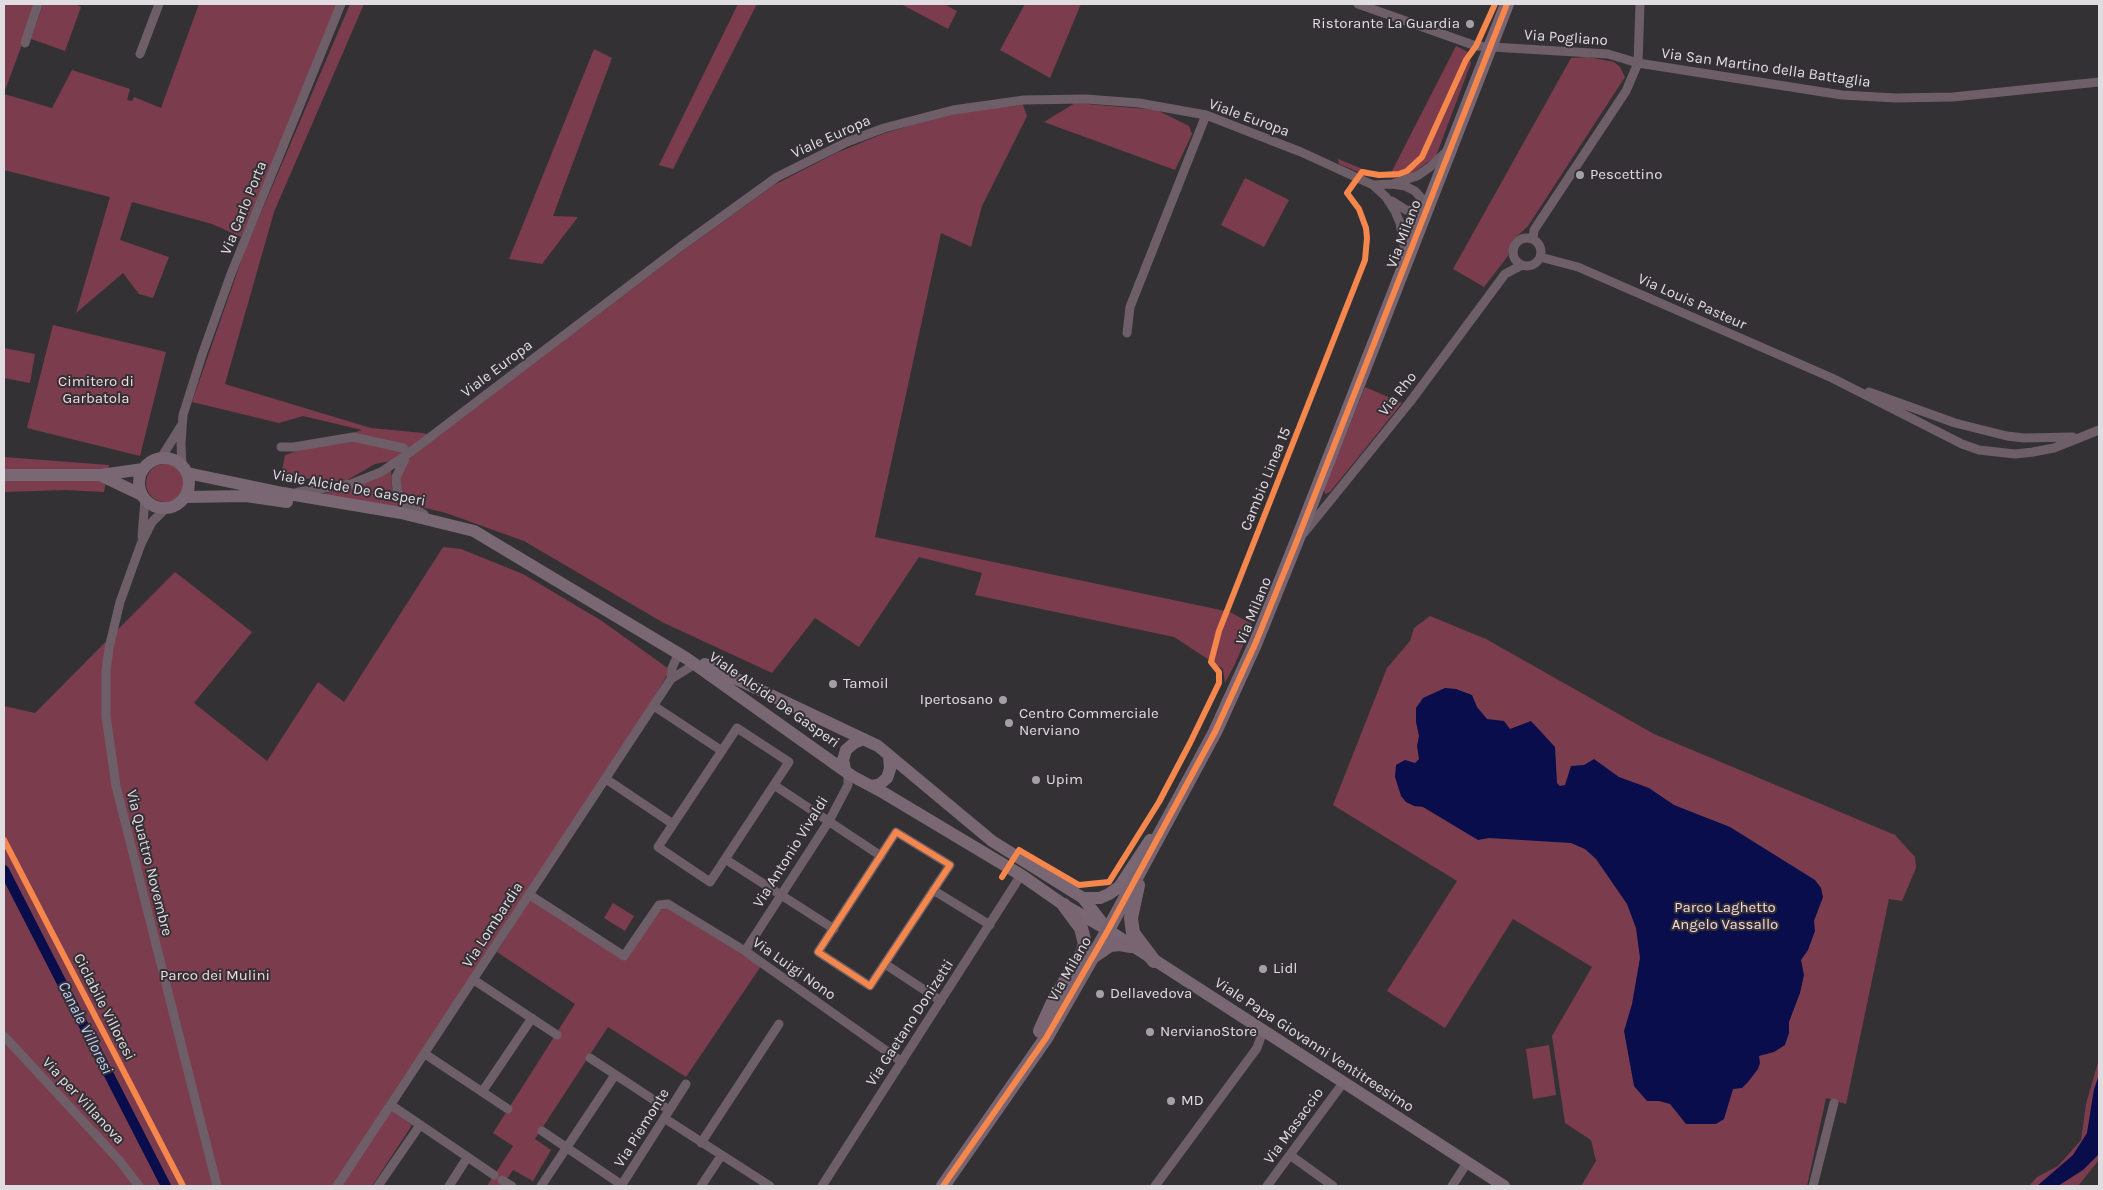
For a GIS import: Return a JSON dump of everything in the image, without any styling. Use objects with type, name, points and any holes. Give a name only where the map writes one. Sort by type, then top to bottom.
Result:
[{"type":"main road","name":"Via Milano","points":[[943,1186],[1046,1038],[1108,930],[1215,732],[1252,651],[1296,543],[1507,4]]},
{"type":"main road","points":[[1142,867],[1130,918],[1133,933],[1154,961]]},
{"type":"main road","points":[[1039,1033],[1054,1000],[1084,949],[1084,934],[1064,905]]},
{"type":"main road","points":[[1088,962],[1099,951],[1110,945],[1131,946]]},
{"type":"main road","name":"Via Milano","points":[[932,1186],[1039,1033],[1068,997]]},
{"type":"street","points":[[25,43],[38,4]]},
{"type":"street","points":[[140,54],[159,4]]},
{"type":"street","name":"Via Carlo Porta","points":[[181,426],[197,372],[232,274],[341,4]]},
{"type":"street","name":"Via Pogliano","points":[[1358,4],[1476,46],[1608,54],[1638,63]]},
{"type":"street","points":[[1540,257],[1541,249],[1533,239],[1534,230],[1626,91],[1638,63],[1640,4]]},
{"type":"street","name":"Via San Martino della Battaglia","points":[[1638,63],[1842,95],[1896,98],[1953,97],[2099,82]]},
{"type":"street","name":"Viale Europa","points":[[283,493],[338,487],[364,480],[382,472],[756,191],[800,164],[847,142],[884,128],[953,110],[1024,100],[1053,99],[1114,101],[1160,106],[1206,115],[1301,152],[1373,185],[1386,197],[1400,223],[1407,260]]},
{"type":"street","points":[[1126,333],[1130,307],[1206,115]]},
{"type":"street","name":"Viale Europa","points":[[1373,185],[1392,184],[1417,176],[1430,167],[1450,147]]},
{"type":"street","points":[[1386,197],[1406,210],[1415,211],[1428,206],[1415,191],[1405,186],[1392,184]]},
{"type":"street","points":[[1522,265],[1515,258],[1514,249],[1523,238],[1533,239]]},
{"type":"street","name":"Via Rho","points":[[1296,543],[1410,402],[1505,274],[1522,265],[1535,264],[1540,257]]},
{"type":"street","name":"Via Louis Pasteur","points":[[1540,257],[1578,267],[1832,378],[1962,444],[1979,450],[2015,454],[2033,452],[2054,448],[2099,430]]},
{"type":"street","name":"Via Louis Pasteur","points":[[1832,378],[1955,423],[2007,436],[2024,438],[2078,437]]},
{"type":"street","points":[[161,458],[181,426]]},
{"type":"street","points":[[100,475],[144,497],[158,507],[166,508],[177,505],[185,497],[188,489],[181,426]]},
{"type":"street","points":[[281,447],[294,447],[353,437],[403,448],[408,454],[398,470],[396,478],[397,491],[400,498],[411,508],[442,523]]},
{"type":"street","points":[[141,544],[144,497],[139,482],[143,469],[151,462],[161,458],[176,461],[185,469]]},
{"type":"street","points":[[4,475],[100,475],[143,469]]},
{"type":"street","name":"Viale Alcide De Gasperi","points":[[185,469],[283,493],[401,513],[474,531],[682,657],[846,771],[1108,930]]},
{"type":"street","name":"Viale Alcide De Gasperi","points":[[185,497],[246,496],[336,509],[446,530],[501,546]]},
{"type":"street","points":[[141,544],[152,522],[166,508]]},
{"type":"street","name":"Via Quattro Novembre","points":[[141,544],[122,595],[109,648],[106,672],[106,716],[109,750],[116,786],[217,1186]]},
{"type":"street","name":"Viale Alcide De Gasperi","points":[[682,657],[878,746],[992,841],[1083,898],[1108,930]]},
{"type":"street","name":"Via Lombardia","points":[[671,680],[672,668],[682,657]]},
{"type":"street","name":"Via Lombardia","points":[[339,1183],[671,680],[682,657]]},
{"type":"street","points":[[654,706],[722,751]]},
{"type":"street","points":[[737,728],[789,762],[774,785],[710,882],[658,847],[737,728]]},
{"type":"street","name":"Viale Alcide De Gasperi","points":[[846,771],[843,760],[846,750],[864,738]]},
{"type":"street","points":[[868,784],[880,784],[887,778],[890,769],[889,756]]},
{"type":"street","name":"Via Antonio Vivaldi","points":[[745,951],[845,793],[848,785],[846,771]]},
{"type":"street","name":"Via Milano","points":[[1083,898],[1100,898],[1119,887],[1194,774]]},
{"type":"street","points":[[606,779],[674,824]]},
{"type":"street","name":"Via Antonio Vivaldi","points":[[845,793],[858,784],[868,784]]},
{"type":"street","points":[[774,785],[825,817],[828,821],[881,856]]},
{"type":"street","points":[[896,832],[950,865],[933,890],[870,986],[818,952],[896,832]]},
{"type":"street","points":[[725,859],[834,929]]},
{"type":"street","name":"Via Gaetano Donizetti","points":[[822,1186],[1021,876]]},
{"type":"street","points":[[933,890],[990,926]]},
{"type":"street","name":"Via Luigi Nono","points":[[530,895],[624,956],[659,906],[668,904],[745,951],[902,1062]]},
{"type":"street","name":"Viale Papa Giovanni Ventitreesimo","points":[[1108,930],[1504,1186]]},
{"type":"street","points":[[885,964],[941,1000]]},
{"type":"street","points":[[474,980],[557,1035]]},
{"type":"street","points":[[482,1092],[532,1018]]},
{"type":"street","points":[[701,1143],[779,1024]]},
{"type":"street","points":[[1154,1186],[1267,1034]]},
{"type":"street","name":"Via per Villanova","points":[[4,1036],[118,1159],[139,1186]]},
{"type":"street","points":[[425,1054],[508,1109]]},
{"type":"street","points":[[590,1058],[669,1110]]},
{"type":"street","points":[[541,1186],[615,1075]]},
{"type":"street","name":"Via Masaccio","points":[[1267,1186],[1343,1083]]},
{"type":"street","name":"Via Piemonte","points":[[622,1186],[686,1084]]},
{"type":"street","points":[[1813,1186],[1834,1103]]},
{"type":"street","points":[[391,1105],[467,1158],[512,1186]]},
{"type":"street","points":[[664,1118],[720,1156],[770,1186]]},
{"type":"street","points":[[378,1186],[420,1125]]},
{"type":"street","points":[[542,1132],[622,1186]]},
{"type":"street","points":[[1290,1155],[1333,1186]]},
{"type":"street","points":[[701,1186],[720,1156]]},
{"type":"street","points":[[449,1186],[467,1158]]},
{"type":"street","points":[[1452,1186],[1467,1163]]},
{"type":"street","points":[[339,1183],[350,1186]]},
{"type":"green space","points":[[4,4],[37,4],[4,93]]},
{"type":"green space","points":[[43,4],[75,4],[81,7],[65,51],[31,39]]},
{"type":"green space","points":[[199,4],[338,4],[241,237],[212,224],[132,202],[120,240],[169,257],[153,298],[139,294],[123,273],[76,313],[110,197],[4,170],[4,94],[52,108],[72,70],[130,89],[127,100],[132,101],[134,97],[161,108]]},
{"type":"green space","points":[[350,4],[364,4],[274,212],[225,384],[371,428],[423,433],[437,437],[677,255],[774,185],[836,153],[885,133],[957,112],[1023,105],[1027,116],[982,206],[971,247],[941,233],[875,537],[1230,612],[1252,624],[1225,683],[1223,669],[1174,637],[975,595],[982,573],[919,557],[859,647],[815,618],[772,673],[662,622],[524,541],[446,513],[413,505],[404,499],[401,493],[399,478],[406,462],[412,457],[375,464],[344,482],[281,476],[285,455],[362,430],[303,416],[279,423],[192,402],[244,253]]},
{"type":"green space","points":[[738,4],[757,4],[673,169],[659,165]]},
{"type":"green space","points":[[901,4],[944,4],[957,11],[948,29]]},
{"type":"green space","points":[[1025,4],[1081,4],[1050,78],[1000,50]]},
{"type":"green space","points":[[1456,46],[1468,52],[1471,63],[1436,156],[1412,174],[1395,178],[1378,178],[1339,164],[1338,159],[1370,172],[1391,173]]},
{"type":"green space","points":[[594,49],[612,58],[553,216],[578,217],[542,264],[509,259]]},
{"type":"green space","points":[[1588,57],[1614,62],[1620,67],[1625,77],[1528,226],[1512,241],[1508,256],[1484,287],[1453,269],[1571,58]]},
{"type":"green space","points":[[1075,103],[1157,110],[1189,126],[1192,134],[1175,170],[1044,122]]},
{"type":"green space","points":[[1245,178],[1289,200],[1264,247],[1221,225]]},
{"type":"green space","name":"Cimitero di Garbatola","points":[[53,325],[166,352],[140,456],[27,428]]},
{"type":"green space","points":[[4,348],[35,354],[30,383],[4,378]]},
{"type":"green space","points":[[1365,387],[1402,403],[1330,492],[1325,494],[1324,489]]},
{"type":"green space","points":[[4,457],[109,465],[104,492],[65,490],[4,492]]},
{"type":"green space","points":[[165,464],[179,469],[184,483],[179,497],[165,502],[151,497],[146,483],[151,469]]},
{"type":"green space","points":[[391,468],[392,491],[404,508],[321,494],[347,489]]},
{"type":"green space","name":"Parco dei Mulini","points":[[443,547],[461,549],[523,574],[602,621],[669,669],[646,711],[385,1105],[412,1125],[372,1186],[4,1186],[4,706],[35,713],[175,572],[252,632],[194,703],[267,761],[318,682],[344,702]]},
{"type":"green space","name":"Parco Laghetto Angelo Vassallo","points":[[1430,616],[1486,639],[1654,734],[1895,835],[1915,857],[1916,868],[1902,901],[1889,899],[1846,1104],[1826,1098],[1807,1186],[1581,1186],[1596,1161],[1591,1140],[1565,1123],[1552,1036],[1592,967],[1513,919],[1445,1028],[1387,991],[1457,881],[1333,805],[1387,668],[1410,641],[1414,628]]},
{"type":"green space","points":[[531,898],[625,959],[661,910],[667,908],[761,966],[686,1077],[608,1027],[535,1139],[551,1150],[533,1181],[513,1170],[502,1186],[487,1186],[513,1146],[493,1133],[575,1004],[497,952]]},
{"type":"green space","points":[[613,903],[634,916],[625,931],[604,918]]},
{"type":"green space","points":[[1549,1045],[1556,1095],[1533,1099],[1526,1049]]},
{"type":"green space","points":[[2099,1059],[2099,1160],[2078,1186],[2029,1186],[2037,1177],[2058,1166],[2081,1140],[2086,1104]]},
{"type":"shaded area","points":[[1445,688],[1456,689],[1472,695],[1477,707],[1487,719],[1504,721],[1510,729],[1531,721],[1555,747],[1557,783],[1560,786],[1565,785],[1571,766],[1584,765],[1594,759],[1619,777],[1649,788],[1674,805],[1730,827],[1815,880],[1821,888],[1823,897],[1814,921],[1815,931],[1808,950],[1801,960],[1804,975],[1800,993],[1789,1022],[1789,1033],[1785,1045],[1774,1052],[1759,1056],[1760,1063],[1758,1069],[1748,1082],[1742,1088],[1733,1089],[1724,1119],[1716,1124],[1686,1124],[1670,1104],[1659,1101],[1647,1101],[1634,1086],[1624,1031],[1632,1004],[1640,958],[1636,928],[1627,904],[1596,859],[1585,849],[1571,843],[1489,838],[1478,840],[1423,807],[1414,806],[1406,802],[1401,796],[1395,777],[1396,765],[1405,760],[1415,763],[1419,759],[1416,708],[1423,698]]},
{"type":"shaded area","points":[[2099,1075],[2098,1155],[2083,1170],[2058,1186],[2037,1186],[2073,1155],[2087,1133],[2094,1089]]},
{"type":"waterway","name":"Canale Villoresi","points":[[4,870],[166,1186]]},
{"type":"cycle path","name":"Cambio Linea 15","points":[[1002,877],[1019,850],[1079,885],[1109,882],[1159,802],[1219,683],[1219,672],[1211,662],[1219,631],[1365,260],[1366,228],[1359,209],[1347,193],[1362,172],[1379,175],[1399,174],[1407,171],[1422,157],[1466,60],[1476,46],[1495,4]]},
{"type":"cycle path","points":[[943,1186],[1046,1038],[1108,930],[1215,732],[1256,642],[1296,543],[1507,4]]},
{"type":"cycle path","points":[[896,832],[950,865],[870,986],[818,952],[896,832]]},
{"type":"cycle path","name":"Ciclabile Villoresi","points":[[4,840],[183,1186]]},
{"type":"place","name":"Ristorante La Guardia","points":[[1470,24]]},
{"type":"place","name":"Pescettino","points":[[1580,175]]},
{"type":"place","name":"Tamoil","points":[[833,684]]},
{"type":"place","name":"Ipertosano","points":[[1003,700]]},
{"type":"place","name":"Centro Commerciale Nerviano","points":[[1009,723]]},
{"type":"place","name":"Upim","points":[[1036,780]]},
{"type":"place","name":"Lidl","points":[[1263,969]]},
{"type":"place","name":"Dellavedova","points":[[1100,994]]},
{"type":"place","name":"NervianoStore","points":[[1150,1032]]},
{"type":"place","name":"MD","points":[[1171,1101]]}]
